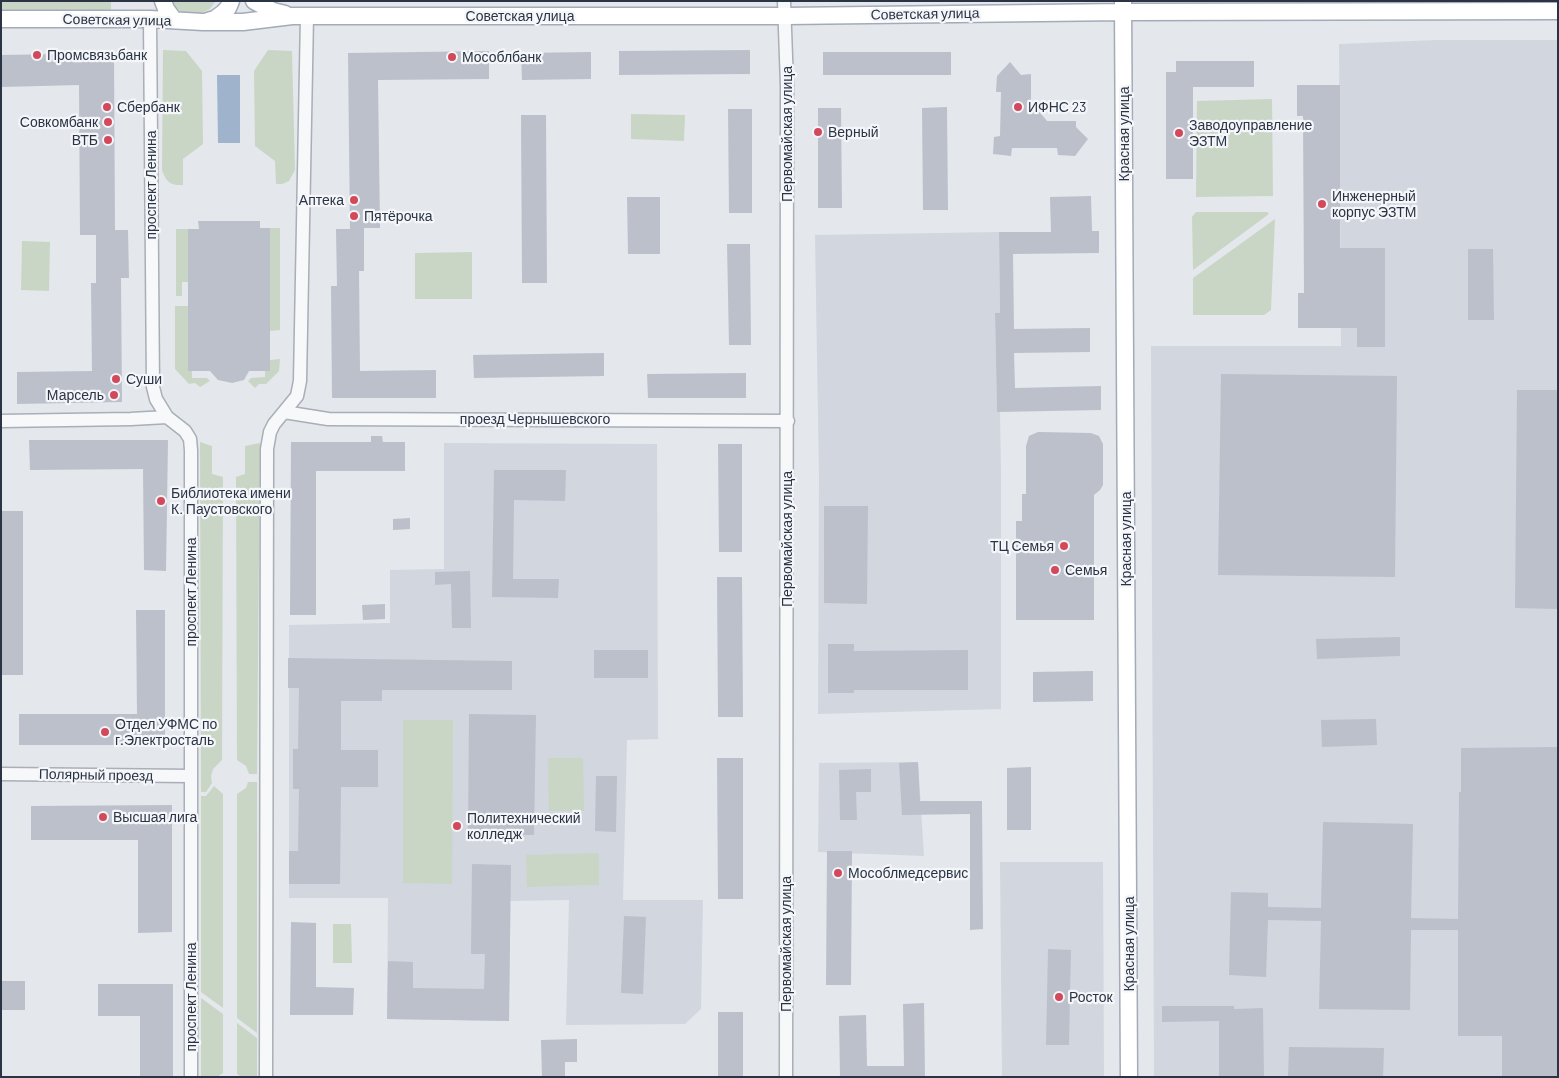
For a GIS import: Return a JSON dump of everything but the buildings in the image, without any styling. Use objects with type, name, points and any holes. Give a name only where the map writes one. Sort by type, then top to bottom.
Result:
[{"type":"main road","name":"проспект Ленина","points":[[150,19],[156,1]]},
{"type":"main road","points":[[163,1],[174,20]]},
{"type":"main road","points":[[203,22],[216,19],[228,8],[231,1]]},
{"type":"main road","name":"Советская улица","points":[[254,1],[273,12],[300,16]]},
{"type":"main road","name":"Советская улица","points":[[1,19],[150,19],[243,22],[300,16],[785,9],[1124,7],[1558,11]]},
{"type":"main road","name":"Красная улица","points":[[1124,7],[1129,1077]]},
{"type":"street","name":"Первомайская улица","points":[[785,9],[788,420],[786,1077]]},
{"type":"street","points":[[266,1077],[267,449],[270,432],[297,396],[300,381],[300,16]]},
{"type":"street","name":"проспект Ленина","points":[[150,19],[153,387],[156,399],[167,417],[185,431],[190,439],[191,450],[191,1077]]},
{"type":"street","name":"проезд Чернышевского","points":[[284,412],[328,419],[788,420]]},
{"type":"street","points":[[1,421],[167,417]]},
{"type":"street","name":"Полярный проезд","points":[[1,774],[190,776]]},
{"type":"shaded area","points":[[1436,40],[1558,40],[1558,1077],[1154,1077],[1151,346],[1341,346],[1339,44]]},
{"type":"shaded area","points":[[999,232],[1000,313],[995,313],[997,411],[1000,412],[1001,472],[1001,709],[818,714],[819,477],[815,235]]},
{"type":"shaded area","name":"Политехнический колледж","points":[[444,443],[657,444],[658,739],[627,740],[623,900],[703,900],[701,1009],[685,1024],[566,1025],[569,900],[510,901],[509,1021],[387,1019],[388,898],[289,898],[289,625],[390,623],[390,570],[444,569]]},
{"type":"shaded area","points":[[918,762],[924,856],[818,852],[819,763]]},
{"type":"shaded area","points":[[1000,862],[1103,862],[1104,1077],[1002,1077]]},
{"type":"green space","points":[[1,1],[111,1],[111,12],[1,11]]},
{"type":"green space","points":[[172,1],[215,2],[210,9],[201,13],[181,12],[174,6]]},
{"type":"green space","points":[[163,50],[186,51],[202,71],[203,144],[183,159],[183,185],[170,183],[162,171]]},
{"type":"green space","points":[[268,50],[292,51],[295,170],[289,181],[282,184],[276,184],[275,161],[255,146],[254,71]]},
{"type":"green space","points":[[1272,99],[1273,196],[1196,197],[1197,101]]},
{"type":"green space","points":[[631,114],[685,115],[684,141],[631,139]]},
{"type":"green space","points":[[1196,212],[1267,212],[1269,214],[1193,270],[1192,217]]},
{"type":"green space","points":[[1275,219],[1271,310],[1264,315],[1193,315],[1193,278]]},
{"type":"green space","points":[[270,228],[280,228],[280,330],[270,331]]},
{"type":"green space","points":[[176,229],[188,229],[188,282],[182,282],[182,296],[176,296]]},
{"type":"green space","points":[[22,241],[50,242],[49,291],[21,290]]},
{"type":"green space","points":[[472,252],[472,299],[415,299],[415,253]]},
{"type":"green space","points":[[175,306],[188,306],[188,371],[192,371],[192,378],[207,378],[210,381],[200,387],[195,383],[189,384],[175,369]]},
{"type":"green space","points":[[280,359],[279,371],[266,384],[259,384],[255,388],[248,381],[251,378],[265,377],[265,371],[270,371],[270,360]]},
{"type":"green space","points":[[200,442],[212,446],[212,474],[223,477],[222,760],[213,769],[212,783],[206,792],[201,792]]},
{"type":"green space","points":[[260,443],[257,774],[249,774],[246,766],[237,760],[236,477],[245,474],[245,446]]},
{"type":"green space","points":[[403,720],[453,720],[452,884],[403,883]]},
{"type":"green space","points":[[548,758],[583,758],[584,811],[549,811]]},
{"type":"green space","points":[[248,782],[257,782],[257,1033],[237,1018],[237,794],[246,788]]},
{"type":"green space","points":[[214,786],[223,794],[223,1008],[201,992],[201,796],[206,796]]},
{"type":"green space","points":[[599,853],[599,885],[527,887],[526,855]]},
{"type":"green space","points":[[333,924],[351,924],[352,963],[333,963]]},
{"type":"green space","points":[[201,998],[223,1014],[223,1073],[217,1077],[201,1077]]},
{"type":"green space","points":[[237,1023],[257,1038],[257,1077],[241,1077],[237,1074]]},
{"type":"water","points":[[217,75],[240,75],[240,143],[218,143]]},
{"type":"place","name":"Промсвязьбанк","points":[[37,55]]},
{"type":"place","name":"Мособлбанк","points":[[452,57]]},
{"type":"place","name":"Сбербанк","points":[[107,107]]},
{"type":"place","name":"ИФНС 23","points":[[1018,107]]},
{"type":"place","name":"Совкомбанк","points":[[108,122]]},
{"type":"place","name":"Верный","points":[[818,132]]},
{"type":"place","name":"Заводоуправление ЭЗТМ","points":[[1179,133]]},
{"type":"place","name":"ВТБ","points":[[108,140]]},
{"type":"place","name":"Аптека","points":[[354,200]]},
{"type":"place","name":"Инженерный корпус ЭЗТМ","points":[[1322,204]]},
{"type":"place","name":"Пятёрочка","points":[[354,216]]},
{"type":"place","name":"Суши","points":[[116,379]]},
{"type":"place","name":"Марсель","points":[[114,395]]},
{"type":"place","name":"Библиотека имени К. Паустовского","points":[[161,501]]},
{"type":"place","name":"ТЦ Семья","points":[[1064,546]]},
{"type":"place","name":"Семья","points":[[1055,570]]},
{"type":"place","name":"Отдел УФМС по г.Электросталь","points":[[105,732]]},
{"type":"place","name":"Высшая лига","points":[[103,817]]},
{"type":"place","name":"Политехнический колледж","points":[[457,826]]},
{"type":"place","name":"Мособлмедсервис","points":[[838,873]]},
{"type":"place","name":"Росток","points":[[1059,997]]}]
